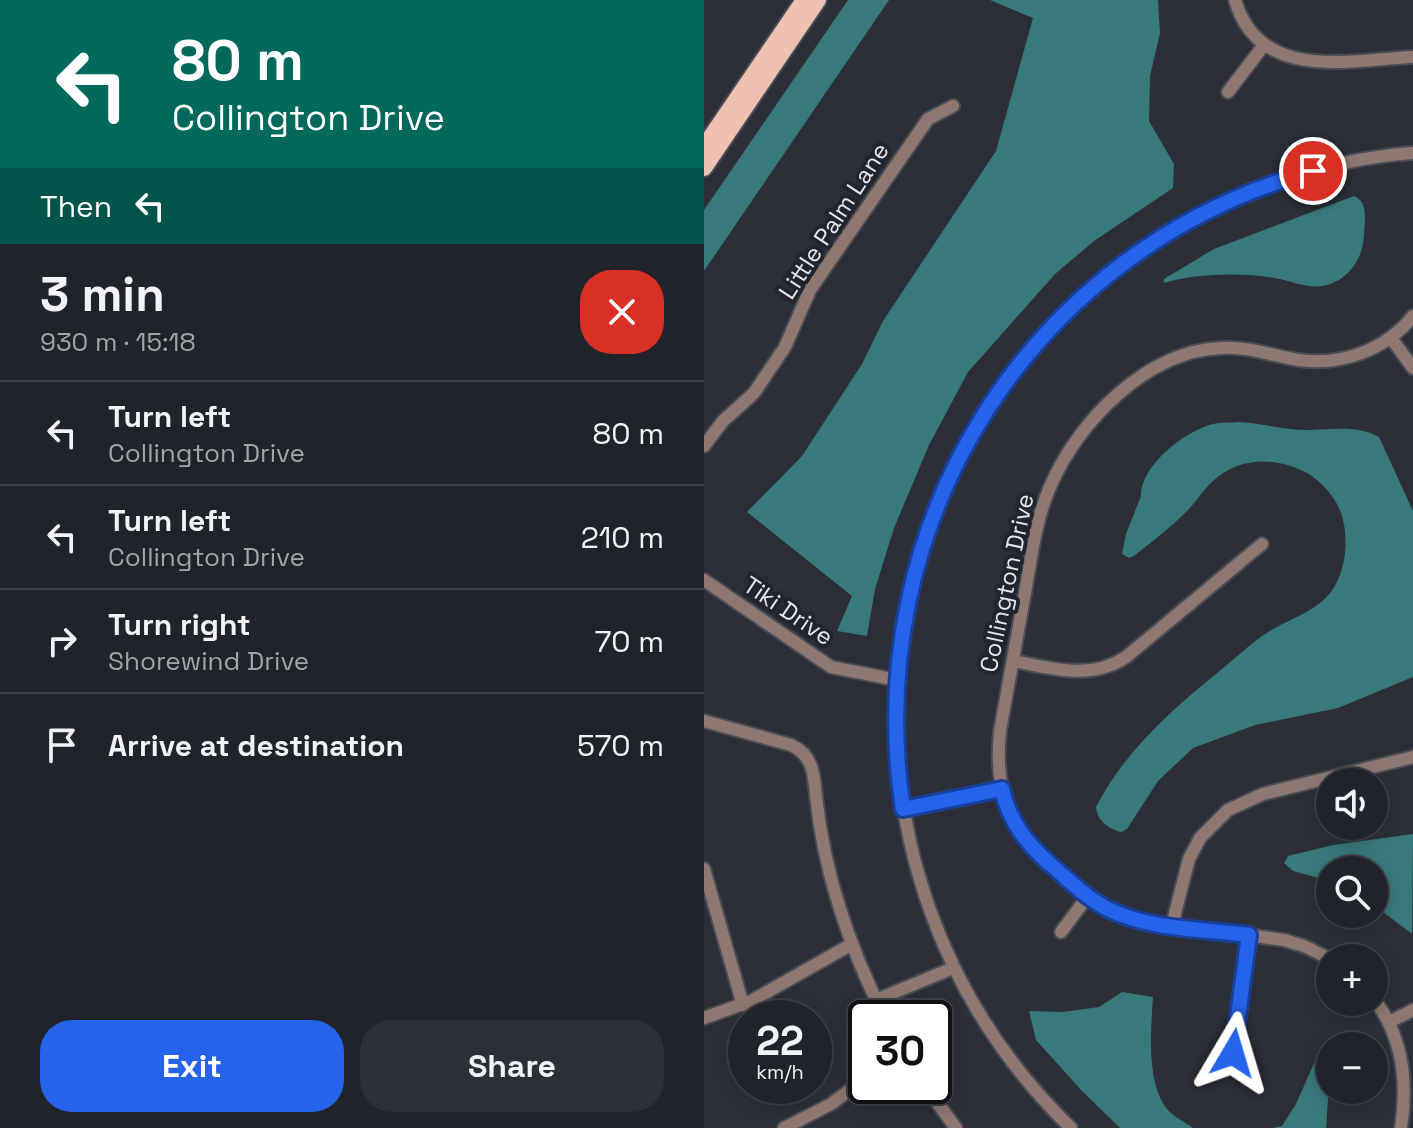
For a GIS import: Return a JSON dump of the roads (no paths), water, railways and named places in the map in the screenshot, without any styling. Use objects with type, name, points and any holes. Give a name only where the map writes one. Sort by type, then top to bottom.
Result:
[{"type":"main road","points":[[704,147],[804,0]]},
{"type":"main road","points":[[704,168],[818,0]]},
{"type":"street","points":[[1235,0],[1247,26],[1264,45],[1301,61],[1413,57]]},
{"type":"street","points":[[1228,92],[1264,45]]},
{"type":"street","name":"Little Palm Lane","points":[[704,446],[723,421],[754,393],[785,347],[810,290],[928,119],[953,106]]},
{"type":"street","points":[[1071,1128],[1029,1084],[986,1026],[953,968],[923,893],[903,809],[896,746],[897,680],[906,606],[925,537],[969,439],[1023,360],[1054,324],[1089,291],[1136,254],[1176,229],[1262,187],[1330,166],[1413,153]]},
{"type":"street","name":"Collington Drive","points":[[1316,952],[1304,946],[1249,935],[1127,917],[1088,896],[1026,841],[1009,812],[1002,789],[999,745],[1037,525],[1051,485],[1076,442],[1132,381],[1168,360],[1209,349],[1244,348],[1297,359],[1330,361],[1362,353],[1391,338],[1413,316]]},
{"type":"street","points":[[1391,338],[1413,368]]},
{"type":"street","points":[[1013,661],[1074,672],[1112,665],[1126,657],[1262,544]]},
{"type":"street","name":"Tiki Drive","points":[[704,580],[831,667],[897,680]]},
{"type":"street","points":[[704,721],[791,745],[807,756],[814,775],[831,879],[852,944],[876,1000],[953,968]]},
{"type":"street","points":[[1172,925],[1189,859],[1210,826],[1228,810],[1263,794],[1413,757]]},
{"type":"street","points":[[903,809],[1002,789]]},
{"type":"street","points":[[704,869],[742,1000]]},
{"type":"street","points":[[1061,932],[1088,896]]},
{"type":"street","points":[[1233,1053],[1249,935]]},
{"type":"street","points":[[752,1000],[852,944]]},
{"type":"street","points":[[704,1018],[728,1010]]},
{"type":"street","points":[[1389,1022],[1413,1010]]},
{"type":"street","points":[[1385,1016],[1403,1065],[1405,1085],[1401,1128]]},
{"type":"street","points":[[784,1128],[831,1104],[848,1091]]},
{"type":"street","points":[[938,1104],[956,1128]]}]
